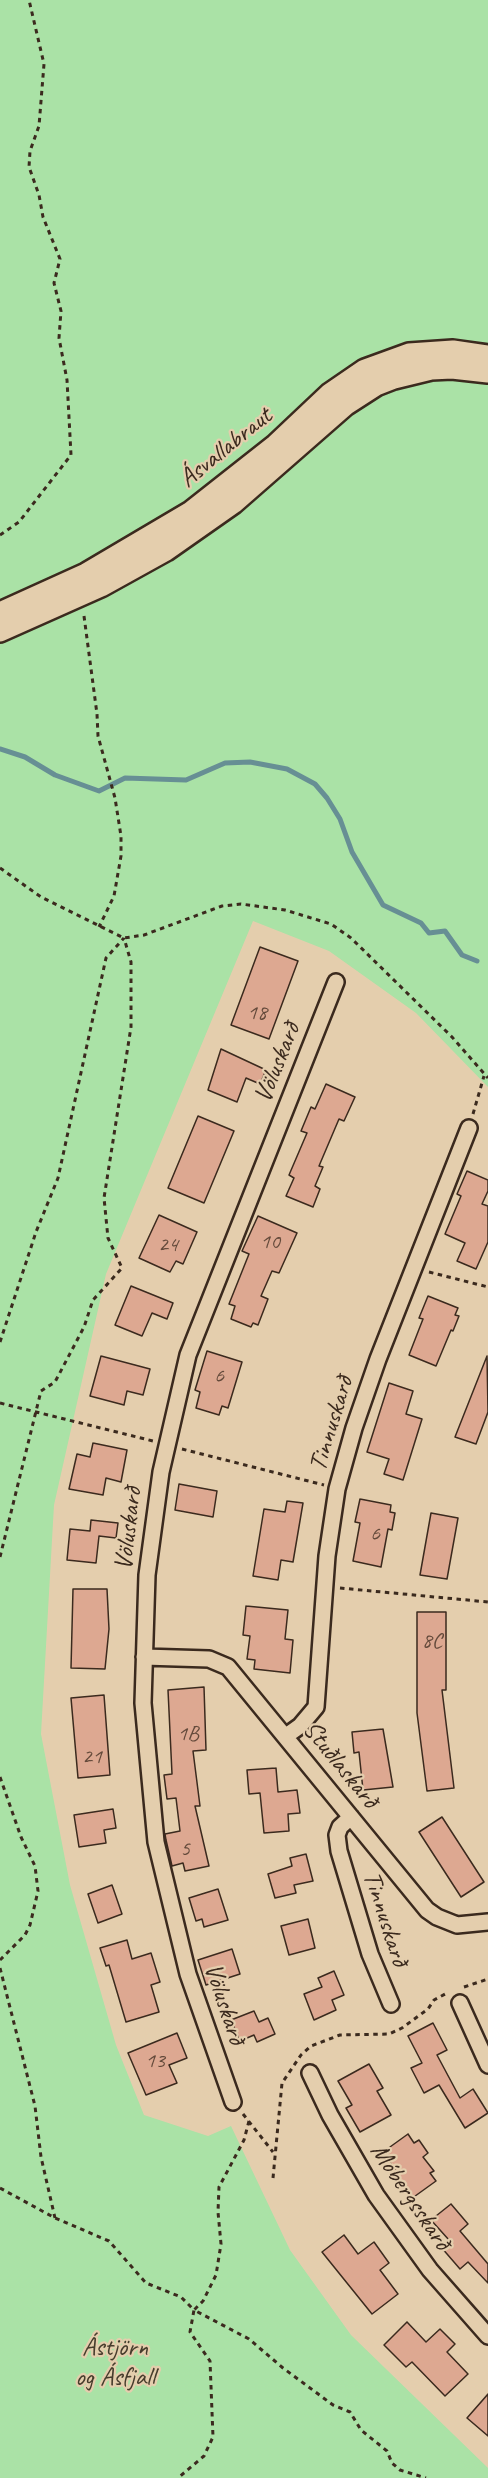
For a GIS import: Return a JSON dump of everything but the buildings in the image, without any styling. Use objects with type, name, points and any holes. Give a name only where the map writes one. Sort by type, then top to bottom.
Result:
[{"type":"main road","name":"Ásvallabraut","points":[[0,613],[86,574],[191,512],[276,445],[330,394],[365,370],[409,354],[453,351],[488,356]]},
{"type":"main road","name":"Ásvallabraut","points":[[0,631],[101,586],[166,549],[240,497],[345,405],[376,385],[430,369],[452,368],[488,372]]},
{"type":"street","name":"Völuskarð","points":[[233,2102],[202,2019],[165,1884],[156,1842],[143,1703],[147,1575],[167,1444],[188,1355],[336,982]]},
{"type":"street","name":"Tinnuskarð","points":[[286,1736],[311,1716],[318,1699],[324,1587],[337,1489],[354,1428],[378,1359],[469,1128]]},
{"type":"street","name":"Stuðlaskarð","points":[[144,1657],[209,1659],[228,1667],[420,1902],[436,1917],[458,1925],[488,1922]]},
{"type":"street","name":"Tinnuskarð","points":[[351,1817],[340,1827],[339,1851],[370,1954],[391,2004]]},
{"type":"street","points":[[460,2003],[488,2065]]},
{"type":"street","name":"Móbergsskarð","points":[[310,2073],[347,2145],[383,2204],[430,2270],[488,2336]]},
{"type":"path","points":[[0,535],[19,522],[71,455],[67,380],[59,338],[61,311],[54,283],[60,259],[43,218],[39,195],[29,166],[30,151],[39,126],[44,64],[29,0]]},
{"type":"path","points":[[84,616],[98,714],[98,736],[115,798],[121,836],[120,866],[114,896],[99,927]]},
{"type":"path","points":[[0,868],[41,897],[124,938],[144,935],[222,906],[241,904],[285,910],[331,924],[351,938],[452,1037],[486,1077],[469,1128]]},
{"type":"path","points":[[0,1342],[36,1232],[58,1178],[105,958],[124,938]]},
{"type":"path","points":[[0,1557],[34,1411],[41,1391],[55,1382],[84,1327],[93,1300],[122,1268],[108,1238],[104,1198],[131,1028],[131,962],[124,938]]},
{"type":"path","points":[[444,1277],[488,1287]]},
{"type":"path","points":[[0,1403],[134,1436]]},
{"type":"path","points":[[185,1450],[337,1489]]},
{"type":"path","points":[[359,1590],[488,1602]]},
{"type":"path","points":[[0,1777],[13,1816],[35,1866],[38,1891],[30,1925],[25,1935],[0,1960]]},
{"type":"path","points":[[0,1968],[35,2106],[41,2157],[55,2218]]},
{"type":"path","points":[[273,2178],[273,2152],[282,2083],[301,2055],[311,2046],[340,2035],[389,2034],[428,2009],[442,1995]]},
{"type":"path","points":[[233,2102],[273,2152]]},
{"type":"path","points":[[178,2478],[204,2456],[213,2437],[211,2364],[190,2332],[194,2310],[203,2301],[216,2275],[221,2244],[218,2212],[219,2187],[244,2140],[249,2121]]},
{"type":"path","points":[[0,2188],[55,2218],[109,2241],[146,2283],[181,2297],[194,2310],[249,2338],[283,2368],[333,2405],[350,2412],[361,2430],[387,2451],[392,2463],[400,2470],[426,2478]]},
{"type":"green space","name":"Ástjörn og Ásfjall","points":[[0,0],[488,0],[488,1087],[416,1013],[329,951],[253,921],[106,1274],[54,1505],[41,1734],[70,1885],[116,2045],[144,2115],[208,2136],[231,2126],[290,2250],[351,2335],[488,2468],[488,2478],[0,2478]]},
{"type":"waterway","points":[[0,749],[25,757],[55,775],[99,791],[125,778],[186,780],[225,763],[250,762],[287,769],[315,784],[327,798],[340,819],[352,852],[383,905],[421,923],[429,933],[445,931],[462,955],[477,961]]}]
